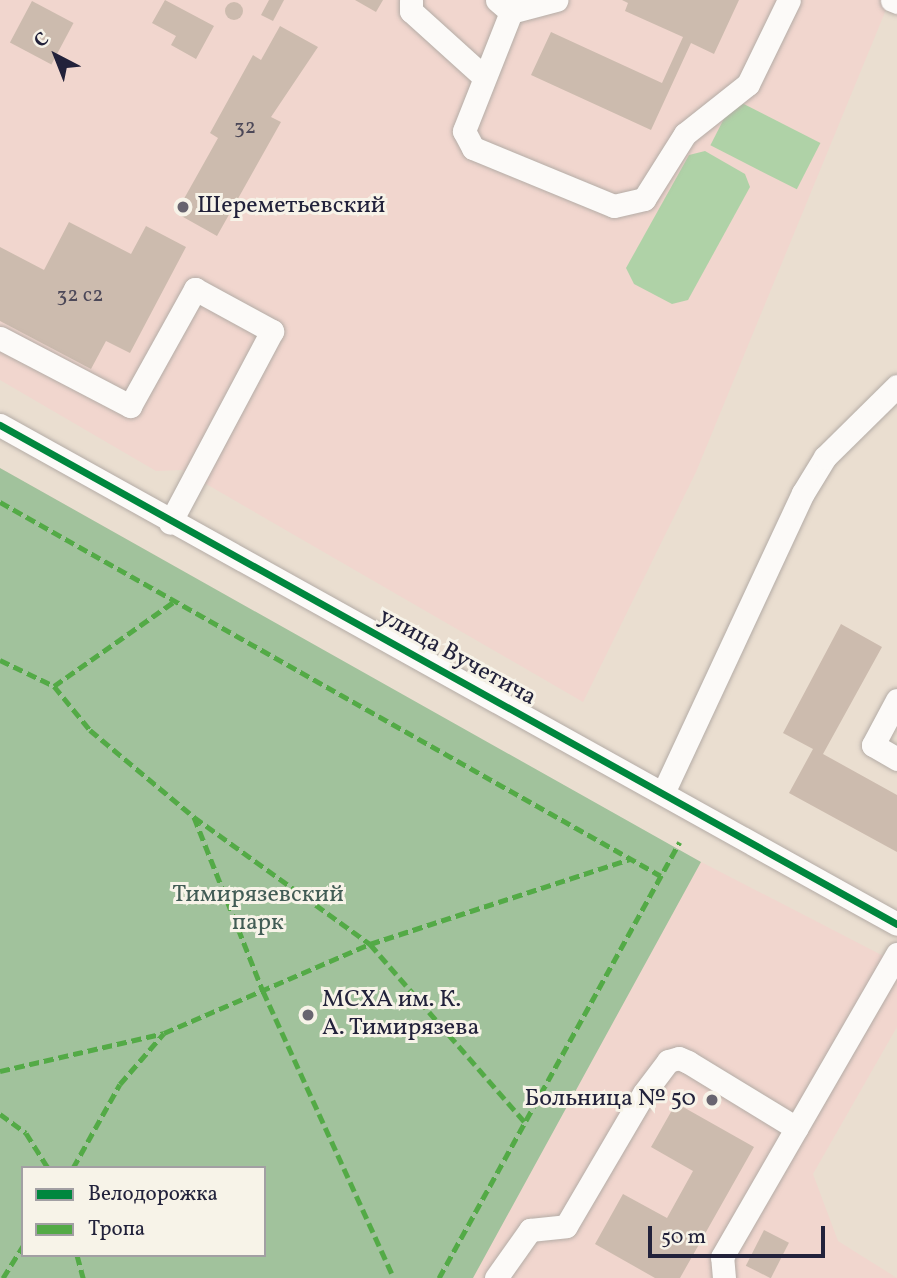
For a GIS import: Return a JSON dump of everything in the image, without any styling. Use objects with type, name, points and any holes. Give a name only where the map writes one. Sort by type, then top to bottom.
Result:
[{"type":"street","points":[[411,0],[411,11],[484,77]]},
{"type":"street","points":[[556,0],[504,6],[484,77],[464,131],[473,148],[614,206],[644,199],[685,134],[748,84],[789,0]]},
{"type":"street","points":[[0,338],[130,406],[195,289],[272,331],[170,523]]},
{"type":"street","points":[[663,793],[803,493],[825,457],[897,386]]},
{"type":"street","name":"улица Вучетича","points":[[0,425],[170,523],[897,924]]},
{"type":"street","points":[[897,701],[873,745],[897,759]]},
{"type":"street","points":[[724,1278],[722,1257],[897,954]]},
{"type":"street","points":[[496,1278],[530,1230],[566,1226],[644,1093],[668,1061],[679,1058],[688,1062],[796,1128]]},
{"type":"shaded area","points":[[0,0],[890,0],[696,472],[583,702],[182,470],[156,471],[0,380]]},
{"type":"shaded area","name":"Тимирязевский парк","points":[[0,468],[676,849],[897,963],[897,1027],[813,1174],[838,1241],[897,1278],[0,1278]]},
{"type":"green space","points":[[734,99],[820,143],[797,189],[710,145]]},
{"type":"green space","points":[[705,151],[745,174],[750,187],[688,300],[672,304],[634,284],[626,268],[689,155]]},
{"type":"green space","name":"Тимирязевский парк","points":[[0,468],[701,862],[473,1278],[0,1278]]},
{"type":"building","points":[[165,0],[214,26],[196,59],[171,45],[176,36],[152,23]]},
{"type":"building","points":[[269,0],[284,0],[273,21],[261,15]]},
{"type":"building","points":[[355,0],[383,0],[376,12]]},
{"type":"building","points":[[622,0],[739,0],[714,54],[691,43],[651,130],[531,75],[551,32],[662,83],[683,37],[625,11],[628,3]]},
{"type":"building","points":[[32,1],[73,23],[51,65],[10,42]]},
{"type":"building","points":[[230,2],[238,2],[243,11],[241,18],[230,20],[225,15],[225,7]]},
{"type":"building","points":[[280,26],[318,47],[271,117],[281,122],[217,236],[176,213],[218,138],[210,133],[253,55],[261,60]]},
{"type":"building","points":[[69,222],[131,254],[146,226],[186,247],[130,353],[106,341],[91,369],[0,321],[0,247],[44,270]]},
{"type":"building","points":[[841,624],[882,647],[823,754],[897,795],[897,852],[789,793],[813,749],[783,733]]},
{"type":"building","points":[[676,1103],[754,1147],[680,1278],[655,1278],[595,1244],[623,1194],[667,1218],[693,1171],[651,1147]]},
{"type":"building","points":[[764,1230],[789,1243],[771,1278],[746,1266]]},
{"type":"marked path","points":[[0,502],[661,876]]},
{"type":"marked path","points":[[54,686],[175,601]]},
{"type":"marked path","points":[[0,660],[54,686],[90,730],[194,817],[370,944],[524,1121]]},
{"type":"marked path","points":[[194,817],[263,991],[394,1278]]},
{"type":"marked path","points":[[439,1278],[680,842]]},
{"type":"marked path","points":[[74,1166],[120,1084],[164,1033],[370,944],[630,859]]},
{"type":"marked path","points":[[0,1071],[164,1033]]},
{"type":"marked path","points":[[0,1114],[26,1133],[47,1166]]},
{"type":"marked path","points":[[3,1278],[21,1249]]},
{"type":"marked path","points":[[78,1257],[83,1278]]},
{"type":"cycle path","points":[[0,425],[897,924]]},
{"type":"place","name":"Шереметьевский","points":[[183,207]]},
{"type":"place","name":"МСХА им. К. А. Тимирязева","points":[[308,1015]]},
{"type":"place","name":"Больница № 50","points":[[712,1100]]}]
